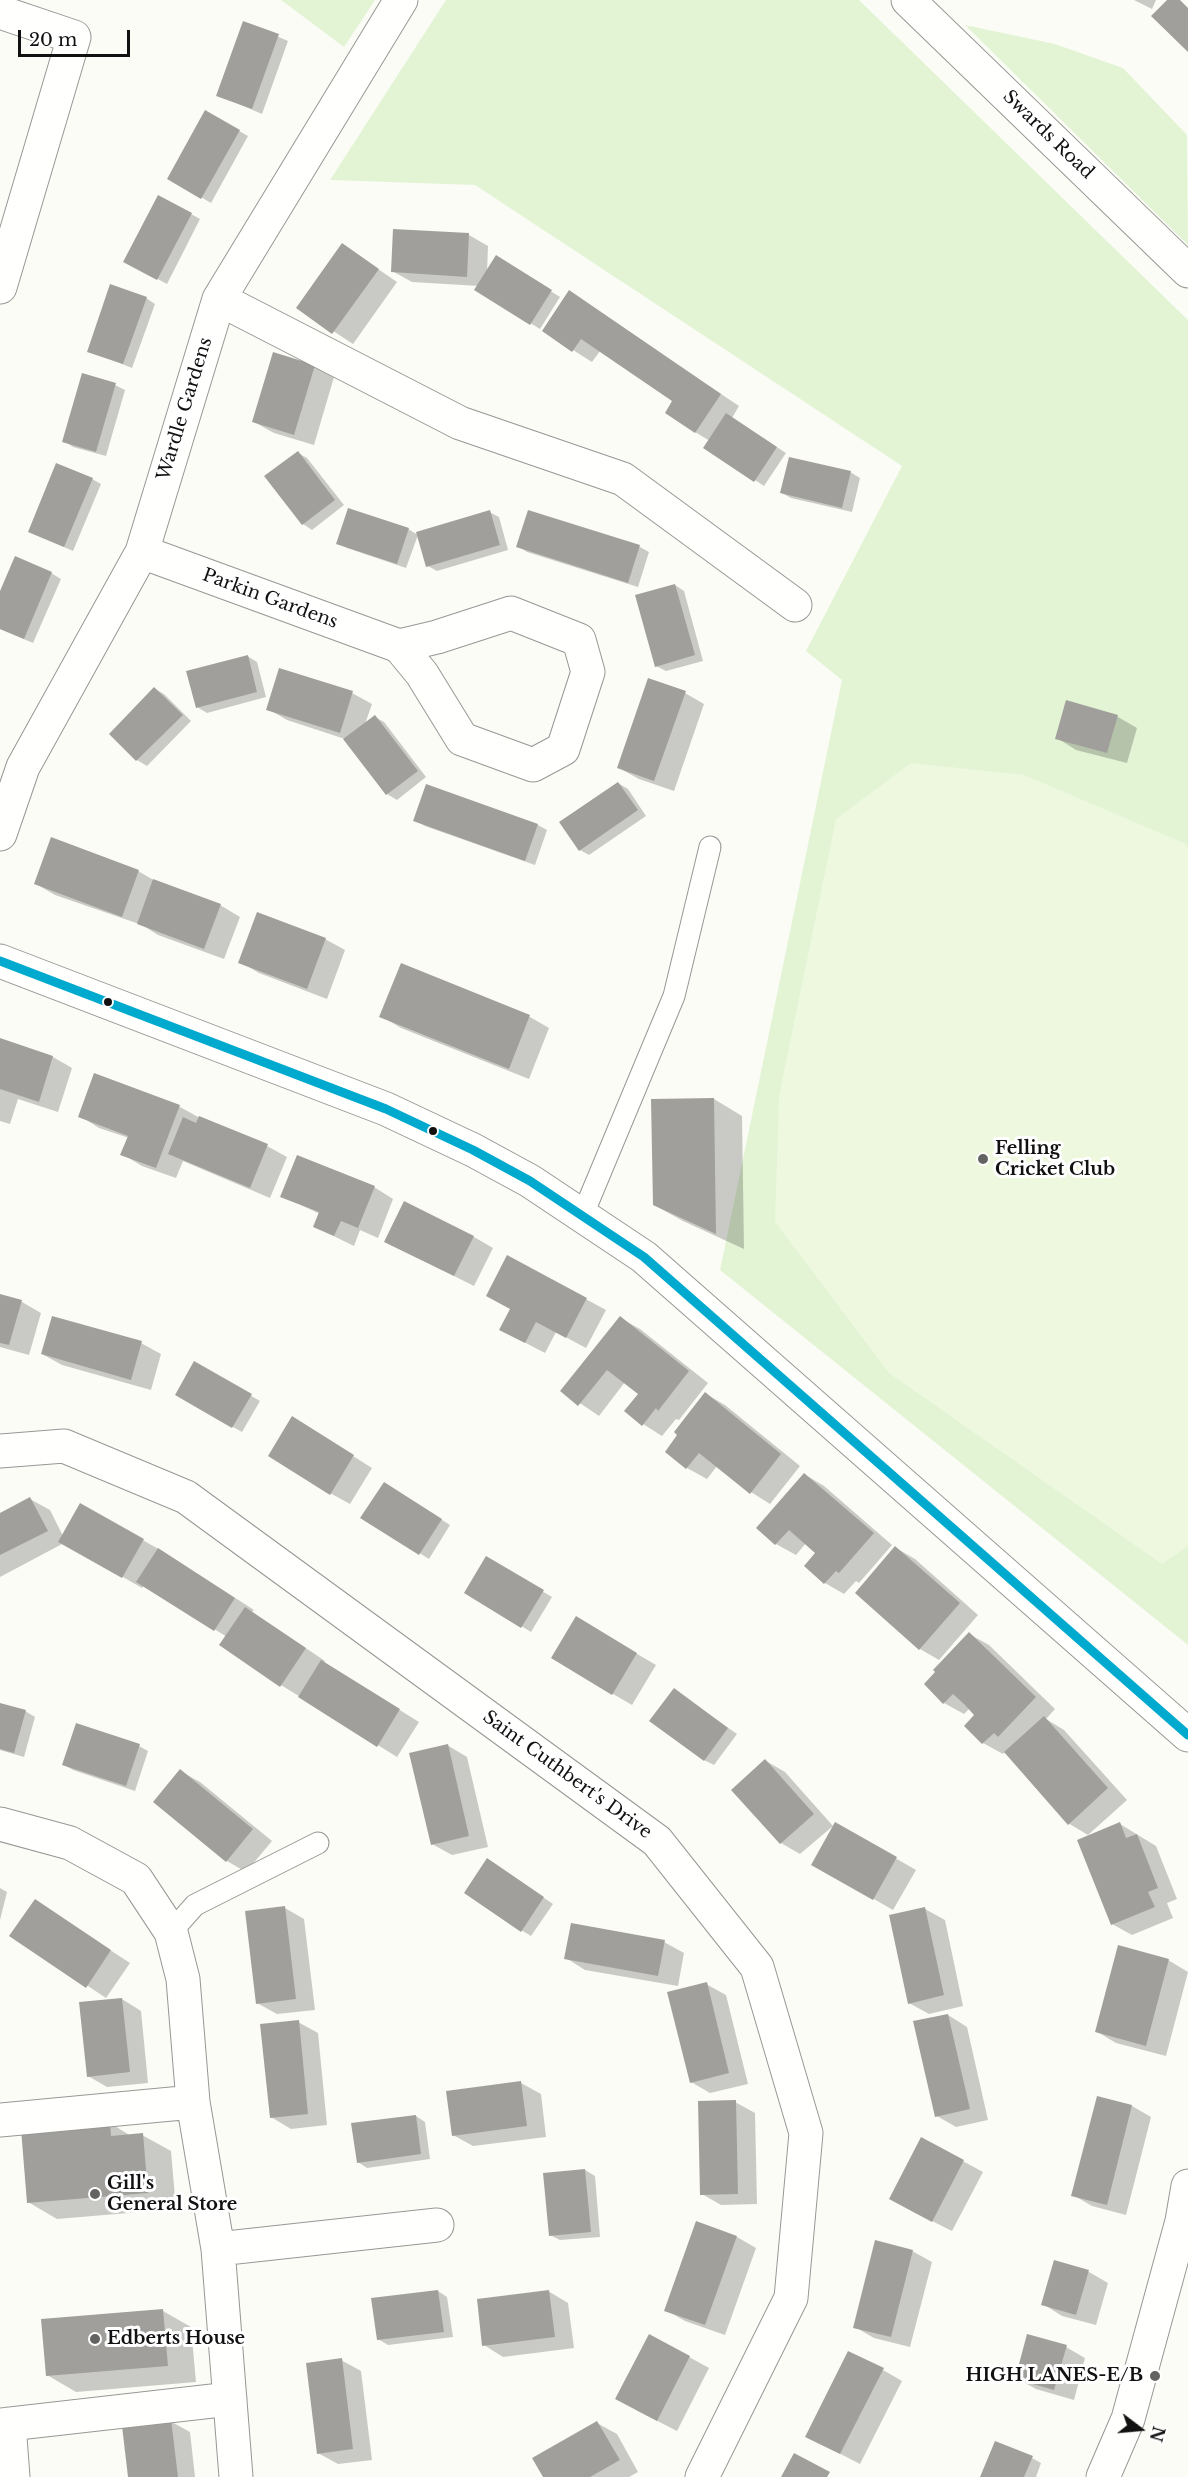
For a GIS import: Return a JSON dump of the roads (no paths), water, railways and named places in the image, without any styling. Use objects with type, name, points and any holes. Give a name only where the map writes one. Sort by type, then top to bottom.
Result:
[{"type":"street","name":"Wardle Gardens","points":[[0,834],[23,767],[142,552],[219,299],[401,0]]},
{"type":"street","name":"Swards Road","points":[[908,0],[1188,271]]},
{"type":"street","points":[[0,12],[74,37],[0,287]]},
{"type":"street","points":[[219,299],[460,423],[623,479],[795,605]]},
{"type":"street","name":"Parkin Gardens","points":[[142,552],[399,646]]},
{"type":"street","points":[[511,613],[579,640],[588,672],[563,749],[533,765],[462,739],[422,674],[399,646],[437,637],[511,613]]},
{"type":"street","points":[[0,961],[386,1109],[530,1180],[583,1214],[644,1257],[1188,1735]]},
{"type":"street","name":"Saint Cuthbert's Drive","points":[[0,1451],[64,1446],[186,1497],[657,1841],[757,1967],[806,2133],[791,2298],[702,2477]]},
{"type":"street","points":[[0,1824],[70,1843],[136,1879],[171,1932],[183,1979],[193,2102],[218,2248],[236,2477]]},
{"type":"street","points":[[0,2120],[193,2102]]},
{"type":"street","points":[[1103,2477],[1128,2419],[1182,2221],[1188,2186]]},
{"type":"street","points":[[218,2248],[437,2225]]},
{"type":"street","points":[[13,2477],[5,2424],[230,2399]]},
{"type":"lane","points":[[583,1214],[674,996],[710,847]]},
{"type":"lane","points":[[171,1932],[195,1905],[318,1843]]},
{"type":"place","name":"Felling Cricket Club","points":[[983,1159]]},
{"type":"place","name":"Gill's General Store","points":[[95,2194]]},
{"type":"place","name":"Edberts House","points":[[95,2339]]},
{"type":"place","name":"HIGH LANES-E/B","points":[[1155,2376]]}]
